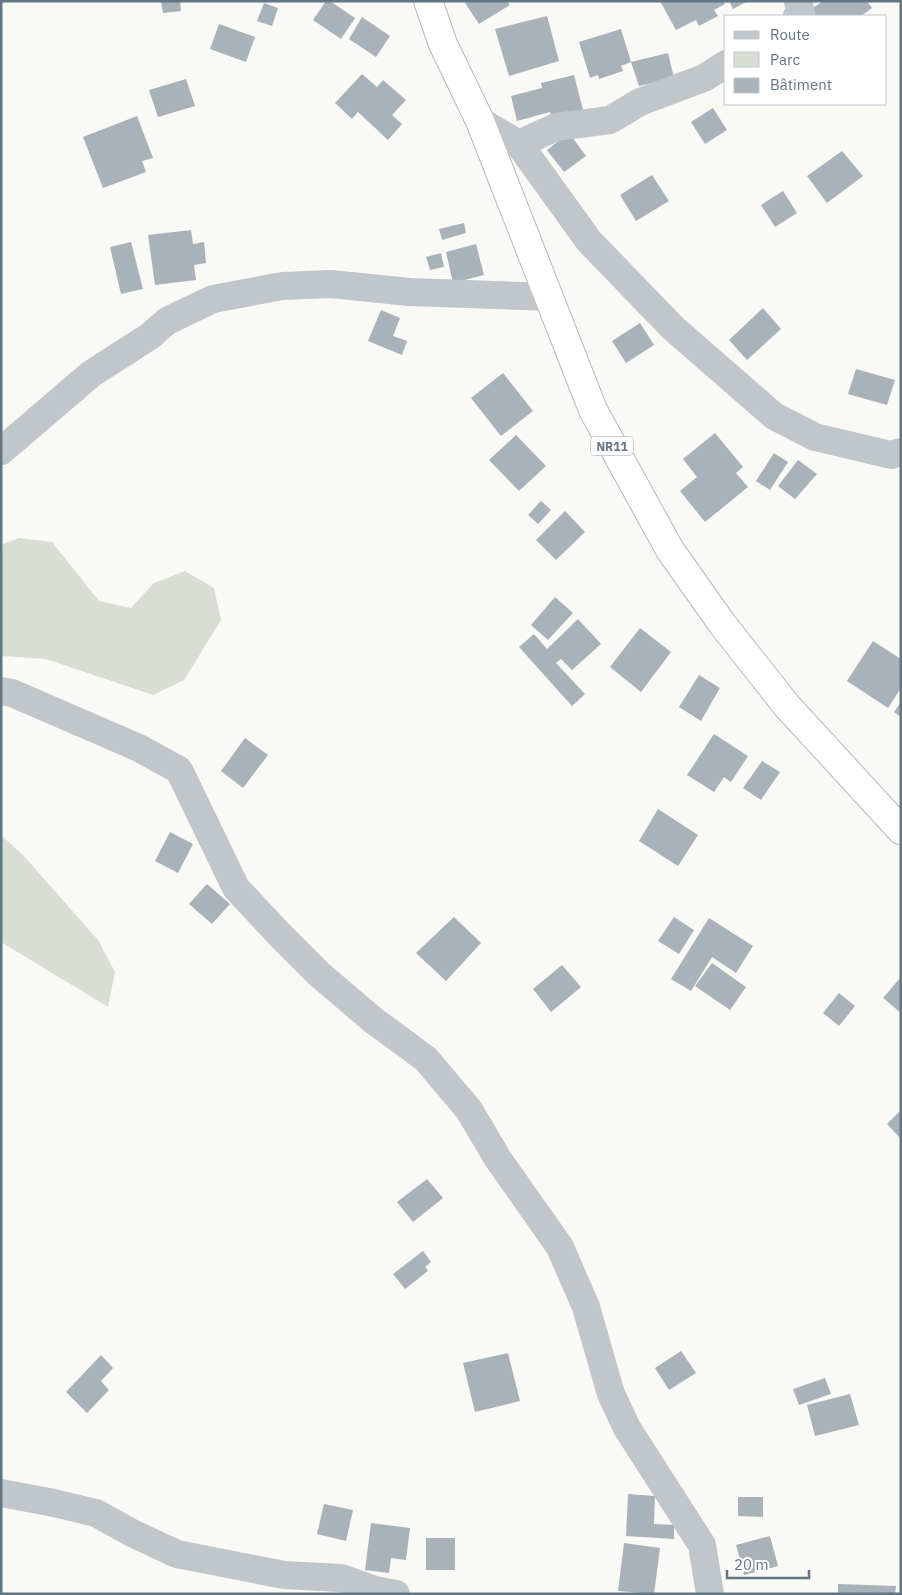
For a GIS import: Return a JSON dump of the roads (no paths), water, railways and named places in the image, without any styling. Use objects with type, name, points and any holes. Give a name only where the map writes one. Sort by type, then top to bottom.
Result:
[{"type":"highway","name":"NR11","points":[[428,1],[443,44],[480,121],[593,410],[670,550],[723,626],[788,706],[901,830]]},
{"type":"street","points":[[798,1],[801,14],[799,15]]},
{"type":"street","points":[[519,144],[556,127],[610,120],[640,102],[704,78],[724,65]]},
{"type":"street","points":[[480,121],[519,144],[589,241],[673,328],[774,416],[815,436],[898,457]]},
{"type":"street","points":[[1,451],[91,374],[150,336],[168,320],[213,299],[282,286],[331,284],[409,292],[550,297]]},
{"type":"street","points":[[1,691],[12,693],[139,748],[179,770],[236,888],[280,936],[320,975],[374,1020],[426,1059],[469,1110],[498,1159],[560,1247],[586,1307],[611,1394],[623,1419],[702,1545],[710,1594]]},
{"type":"street","points":[[1,1493],[96,1512],[141,1538],[177,1554],[284,1575],[342,1578],[375,1590],[396,1594]]}]
